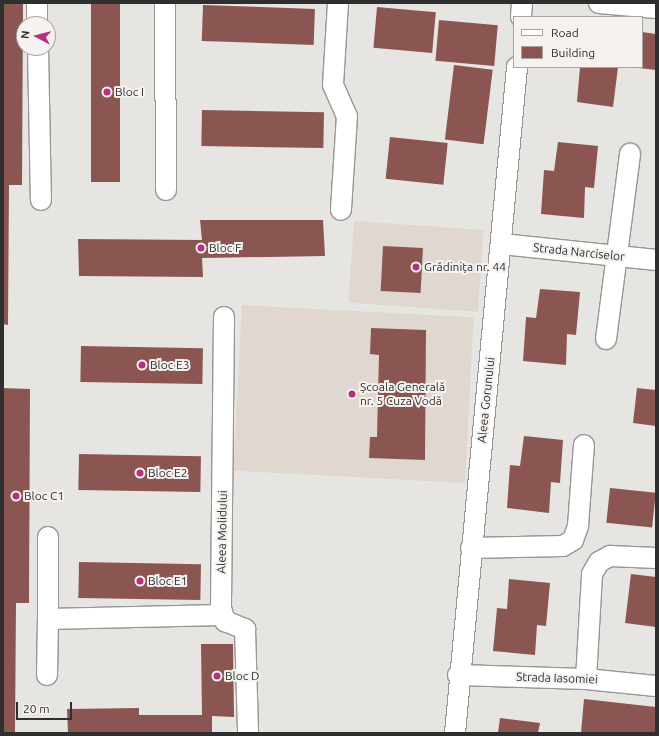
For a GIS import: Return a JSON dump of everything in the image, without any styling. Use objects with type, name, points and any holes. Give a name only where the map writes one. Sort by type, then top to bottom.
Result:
[{"type":"street","points":[[37,3],[38,16]]},
{"type":"street","points":[[165,3],[166,190]]},
{"type":"street","points":[[338,3],[333,85],[347,116],[341,210]]},
{"type":"street","points":[[521,16],[522,3]]},
{"type":"street","points":[[599,3],[656,8]]},
{"type":"street","points":[[38,56],[41,200]]},
{"type":"street","name":"Aleea Gorunului","points":[[455,733],[458,675],[502,244],[517,68]]},
{"type":"street","points":[[606,339],[630,154]]},
{"type":"street","name":"Strada Narciselor","points":[[502,244],[656,260]]},
{"type":"street","name":"Aleea Molidului","points":[[222,615],[224,317]]},
{"type":"street","points":[[471,548],[563,546],[573,540],[578,526],[584,445]]},
{"type":"street","points":[[48,537],[48,675]]},
{"type":"street","points":[[586,679],[592,574],[599,562],[610,556],[656,558]]},
{"type":"street","points":[[48,619],[222,615],[225,621],[245,629],[248,733]]},
{"type":"street","name":"Strada Iasomiei","points":[[458,675],[586,679],[656,686]]},
{"type":"shaded area","name":"Grădinița nr. 44","points":[[354,221],[484,230],[478,312],[348,303]]},
{"type":"shaded area","name":"Școala Generală nr. 5 Cuza Vodă","points":[[242,305],[474,317],[465,483],[233,471]]},
{"type":"building","points":[[3,3],[23,3],[23,16],[16,16],[16,56],[23,56],[22,185],[9,185],[8,325],[3,324]]},
{"type":"building","name":"Bloc I","points":[[91,3],[120,3],[120,182],[91,182]]},
{"type":"building","points":[[203,5],[315,9],[314,45],[202,41]]},
{"type":"building","points":[[377,7],[436,12],[432,53],[373,48]]},
{"type":"building","points":[[439,20],[498,25],[494,66],[435,61]]},
{"type":"building","points":[[643,32],[656,34],[656,70],[639,68],[643,68]]},
{"type":"building","points":[[454,65],[493,70],[484,144],[445,139]]},
{"type":"building","points":[[580,68],[618,68],[613,107],[577,102]]},
{"type":"building","points":[[202,110],[324,112],[323,148],[201,146]]},
{"type":"building","points":[[390,137],[448,143],[443,185],[386,179]]},
{"type":"building","points":[[558,142],[598,146],[594,188],[585,187],[584,218],[541,214],[544,170],[554,171]]},
{"type":"building","name":"Bloc F","points":[[200,220],[323,220],[325,256],[202,258],[203,277],[79,276],[78,239],[202,240]]},
{"type":"building","points":[[383,246],[423,248],[421,293],[381,291]]},
{"type":"building","points":[[540,289],[580,292],[576,335],[567,334],[566,365],[523,361],[526,317],[536,318]]},
{"type":"building","points":[[371,328],[426,330],[425,460],[369,458],[370,437],[377,437],[379,355],[370,354]]},
{"type":"building","name":"Bloc E3","points":[[81,346],[203,348],[202,384],[80,382]]},
{"type":"building","name":"Bloc C1","points":[[3,388],[30,389],[29,603],[16,603],[15,733],[3,733]]},
{"type":"building","points":[[637,388],[656,390],[656,426],[633,423]]},
{"type":"building","points":[[524,436],[563,440],[560,483],[551,482],[549,513],[507,508],[510,465],[520,466]]},
{"type":"building","name":"Bloc E2","points":[[79,454],[201,456],[200,492],[78,490]]},
{"type":"building","points":[[610,488],[656,493],[652,528],[606,523]]},
{"type":"building","name":"Bloc E1","points":[[79,562],[201,564],[200,600],[78,598]]},
{"type":"building","points":[[631,574],[656,577],[656,627],[625,623]]},
{"type":"building","points":[[509,579],[550,583],[546,626],[537,625],[535,655],[493,651],[497,608],[507,609]]},
{"type":"building","name":"Bloc D","points":[[201,644],[233,644],[234,717],[212,716],[212,733],[68,733],[67,709],[139,708],[139,715],[202,715]]},
{"type":"building","points":[[584,699],[656,707],[656,733],[581,733]]},
{"type":"building","points":[[500,718],[540,723],[538,733],[498,733]]},
{"type":"place","name":"Bloc I","points":[[107,92]]},
{"type":"place","name":"Bloc F","points":[[201,248]]},
{"type":"place","name":"Grădinița nr. 44","points":[[416,267]]},
{"type":"place","name":"Bloc E3","points":[[142,365]]},
{"type":"place","name":"Școala Generală nr. 5 Cuza Vodă","points":[[352,394]]},
{"type":"place","name":"Bloc E2","points":[[140,473]]},
{"type":"place","name":"Bloc C1","points":[[16,496]]},
{"type":"place","name":"Bloc E1","points":[[140,581]]},
{"type":"place","name":"Bloc D","points":[[217,676]]}]
